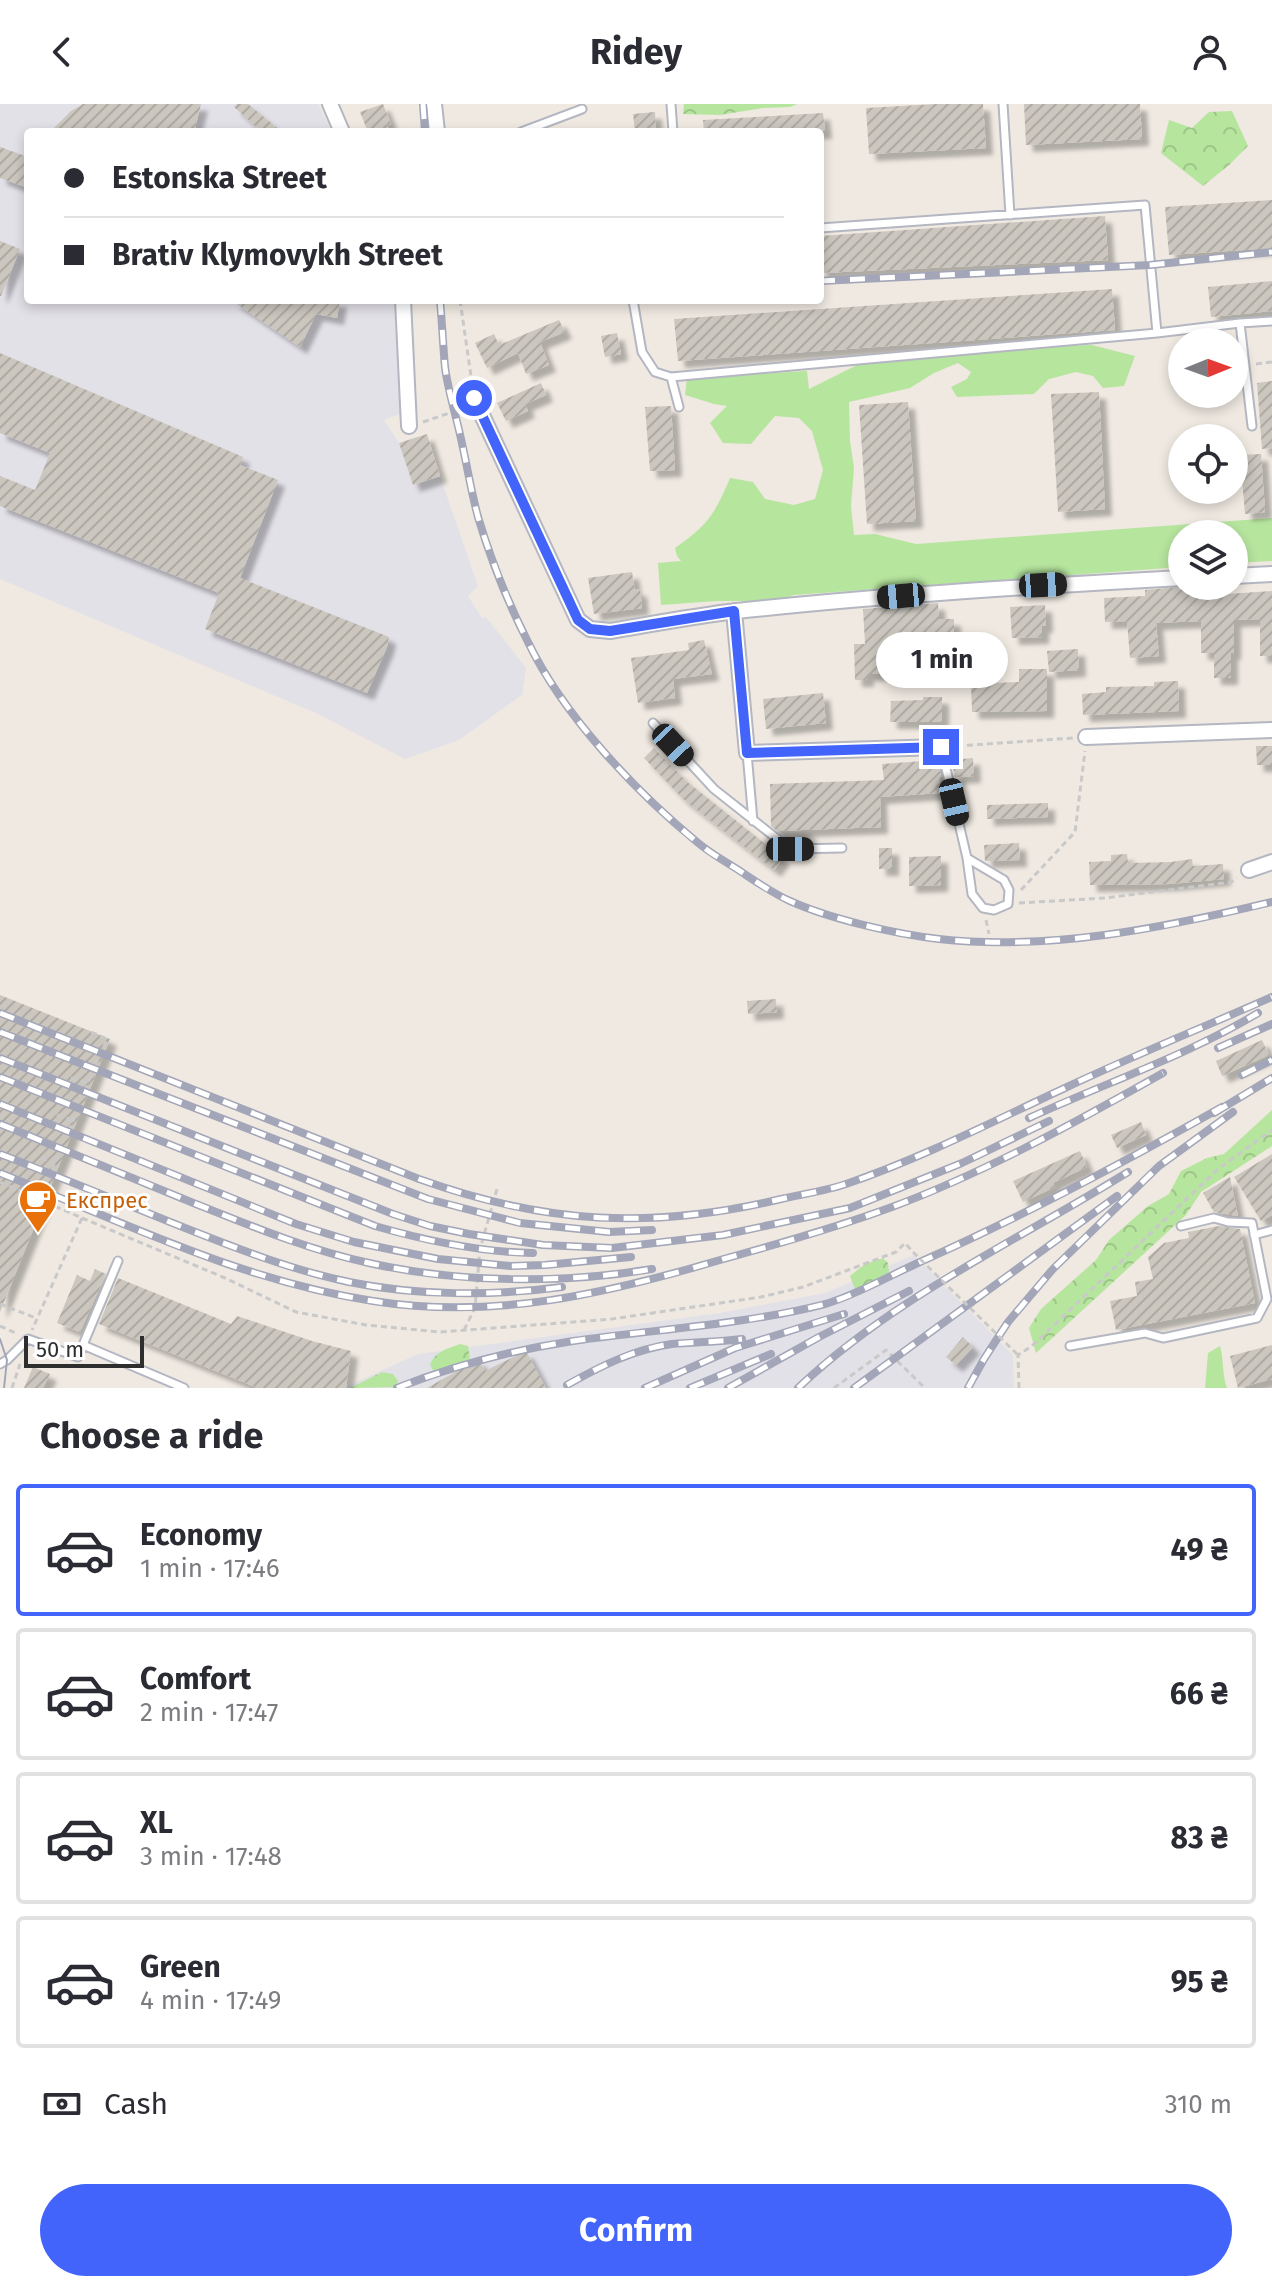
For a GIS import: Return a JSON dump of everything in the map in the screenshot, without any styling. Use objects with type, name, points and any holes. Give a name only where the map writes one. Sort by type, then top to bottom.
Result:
[{"type":"street","points":[[330,104],[340,128]]},
{"type":"street","points":[[434,104],[437,128]]},
{"type":"street","points":[[403,304],[409,426]]},
{"type":"street","points":[[474,398],[578,620],[590,629],[610,631],[734,611],[1043,585],[1168,579]]},
{"type":"street","points":[[1248,575],[1272,574]]},
{"type":"street","points":[[734,611],[747,753],[941,747]]},
{"type":"street","points":[[1086,737],[1272,730]]},
{"type":"street","points":[[1249,870],[1272,862]]},
{"type":"lane","points":[[671,104],[673,128]]},
{"type":"lane","points":[[1003,104],[1010,215]]},
{"type":"lane","points":[[532,128],[582,109]]},
{"type":"lane","points":[[824,228],[1145,205],[1157,333]]},
{"type":"lane","points":[[634,304],[642,352],[655,372],[671,377],[1272,321]]},
{"type":"lane","points":[[1240,323],[1241,328]]},
{"type":"lane","points":[[671,377],[679,407]]},
{"type":"lane","points":[[1248,391],[1252,426]]},
{"type":"lane","points":[[653,723],[714,789],[790,849],[842,848]]},
{"type":"lane","points":[[941,747],[967,858],[972,894],[983,908],[994,910],[1008,904],[1009,890],[1004,880],[967,858]]},
{"type":"lane","points":[[747,753],[753,821]]},
{"type":"lane","points":[[1070,1346],[1145,1333],[1163,1338],[1257,1318],[1267,1299],[1252,1223],[1214,1218],[1181,1226]]},
{"type":"lane","points":[[1254,1235],[1272,1230]]},
{"type":"lane","points":[[0,1364],[28,1339],[78,1357],[118,1261]]},
{"type":"lane","points":[[83,1345],[184,1388]]},
{"type":"path","points":[[409,426],[455,411],[474,398],[461,304]]},
{"type":"path","points":[[1248,365],[1272,362]]},
{"type":"path","points":[[941,747],[1086,737],[1075,832],[1008,904]]},
{"type":"path","points":[[1008,904],[1105,898],[1231,882],[1249,870]]},
{"type":"path","points":[[0,1016],[2,1003],[7,999]]},
{"type":"path","points":[[85,1091],[107,1039],[91,1032]]},
{"type":"path","points":[[71,1078],[87,1083]]},
{"type":"path","points":[[69,1131],[77,1110]]},
{"type":"path","points":[[57,1115],[73,1121]]},
{"type":"path","points":[[1018,1355],[1032,1346],[1218,1169],[1272,1130]]},
{"type":"path","points":[[52,1170],[60,1151]]},
{"type":"path","points":[[41,1158],[55,1163]]},
{"type":"path","points":[[0,1182],[225,1278],[296,1312],[366,1325],[440,1332],[612,1319],[761,1297],[803,1287],[896,1252],[905,1243],[1018,1355],[1019,1388]]},
{"type":"path","points":[[464,1330],[475,1308],[480,1249],[497,1189]]},
{"type":"path","points":[[27,1202],[36,1207],[42,1192]]},
{"type":"path","points":[[0,1304],[36,1318],[82,1218]]},
{"type":"path","points":[[0,1326],[28,1339]]},
{"type":"path","points":[[834,1388],[886,1350],[925,1388]]},
{"type":"shaded area","points":[[0,104],[318,104],[330,128],[24,128],[24,304],[396,304],[400,414],[384,420],[399,443],[413,485],[440,476],[478,586],[468,596],[482,618],[486,617],[526,668],[522,695],[459,740],[405,759],[318,714],[0,579]]},
{"type":"shaded area","points":[[914,1255],[1013,1355],[1014,1388],[343,1388],[418,1354],[720,1313],[825,1293]]},
{"type":"green space","points":[[684,104],[797,104],[720,115],[683,114]]},
{"type":"green space","points":[[1232,111],[1248,146],[1203,186],[1161,153],[1169,120],[1192,128],[1209,112]]},
{"type":"green space","points":[[1092,345],[1135,356],[1124,386],[1103,388],[1093,376],[1076,372],[1049,379],[1034,394],[957,397],[951,387],[967,379],[971,372],[958,363],[910,388],[849,402],[854,468],[851,506],[854,535],[875,534],[916,544],[1168,526],[1168,568],[794,595],[778,601],[661,605],[658,563],[681,561],[675,548],[709,518],[730,478],[753,482],[765,499],[794,505],[815,499],[823,470],[812,431],[799,418],[775,416],[751,444],[723,443],[710,423],[727,406],[685,395],[687,378],[807,371],[809,389],[857,365],[923,351]]},
{"type":"green space","points":[[1272,518],[1272,561],[1248,562],[1248,520],[1245,520]]},
{"type":"green space","points":[[1272,1110],[1272,1146],[1201,1192],[1186,1215],[1036,1353],[1029,1328],[1041,1309],[1096,1260],[1109,1240],[1148,1206],[1169,1194],[1181,1171],[1207,1158],[1224,1154]]},
{"type":"green space","points":[[883,1258],[888,1263],[889,1272],[881,1285],[863,1291],[855,1289],[850,1276],[865,1264]]},
{"type":"green space","points":[[460,1344],[468,1346],[470,1358],[467,1362],[453,1369],[433,1371],[430,1364],[435,1356]]},
{"type":"green space","points":[[1220,1346],[1227,1388],[1205,1388],[1208,1353]]},
{"type":"green space","points":[[382,1372],[393,1374],[398,1381],[396,1387],[350,1388]]},
{"type":"building","points":[[83,104],[201,104],[195,128],[54,128]]},
{"type":"building","points":[[248,104],[277,128],[258,128],[234,107]]},
{"type":"building","points":[[383,104],[391,124],[387,125],[388,128],[366,128],[360,112]]},
{"type":"building","points":[[983,104],[986,148],[869,154],[866,108]]},
{"type":"building","points":[[1024,104],[1140,104],[1142,139],[1026,145]]},
{"type":"building","points":[[655,112],[656,128],[635,128],[633,114]]},
{"type":"building","points":[[823,113],[825,132],[824,128],[704,128],[703,120]]},
{"type":"building","points":[[0,147],[24,156],[24,187],[0,178]]},
{"type":"building","points":[[1272,200],[1272,248],[1169,255],[1165,207]]},
{"type":"building","points":[[1105,216],[1108,260],[824,273],[824,236]]},
{"type":"building","points":[[0,241],[20,249],[1,296],[0,296]]},
{"type":"building","points":[[1272,281],[1272,311],[1211,317],[1208,287]]},
{"type":"building","points":[[1112,289],[1115,330],[678,361],[674,319]]},
{"type":"building","points":[[237,304],[339,304],[337,318],[316,314],[300,347]]},
{"type":"building","points":[[559,320],[565,332],[540,342],[549,365],[526,374],[518,353],[487,368],[475,343],[494,334],[499,345]]},
{"type":"building","points":[[617,333],[621,354],[605,357],[601,336]]},
{"type":"building","points":[[0,353],[243,457],[240,465],[278,480],[240,578],[389,637],[367,693],[205,629],[219,593],[0,506],[0,476],[35,490],[50,453],[0,433]]},
{"type":"building","points":[[1272,381],[1272,448],[1262,449],[1257,383]]},
{"type":"building","points":[[541,383],[546,395],[525,404],[528,411],[506,421],[497,403]]},
{"type":"building","points":[[1099,392],[1105,509],[1058,512],[1051,394]]},
{"type":"building","points":[[908,402],[916,521],[867,524],[859,405]]},
{"type":"building","points":[[671,406],[675,470],[650,471],[645,407]]},
{"type":"building","points":[[427,434],[440,476],[413,485],[399,443]]},
{"type":"building","points":[[1261,454],[1265,512],[1245,514],[1244,504],[1248,504],[1248,455]]},
{"type":"building","points":[[632,572],[635,590],[640,589],[642,608],[594,614],[588,578]]},
{"type":"building","points":[[1168,588],[1168,600],[1248,600],[1248,593],[1272,591],[1272,656],[1260,656],[1260,619],[1234,620],[1231,678],[1214,678],[1214,653],[1201,653],[1201,621],[1156,623],[1159,656],[1130,658],[1127,621],[1105,622],[1104,598],[1145,596],[1145,590]]},
{"type":"building","points":[[938,603],[939,619],[954,619],[954,657],[901,659],[902,674],[867,674],[867,680],[855,680],[854,644],[865,644],[863,609]]},
{"type":"building","points":[[1045,605],[1046,626],[1042,626],[1042,637],[1012,638],[1010,607]]},
{"type":"building","points":[[704,640],[712,674],[673,679],[675,698],[638,703],[631,658],[689,650],[688,643]]},
{"type":"building","points":[[1078,649],[1079,670],[1049,672],[1047,651]]},
{"type":"building","points":[[1019,669],[1047,669],[1047,711],[972,712],[971,684],[1019,682]]},
{"type":"building","points":[[1178,681],[1179,711],[1083,715],[1082,694],[1106,692],[1106,687],[1154,686],[1154,682]]},
{"type":"building","points":[[823,693],[826,723],[766,729],[763,699]]},
{"type":"building","points":[[923,697],[942,697],[942,722],[890,722],[891,701],[923,700]]},
{"type":"building","points":[[1256,746],[1272,746],[1272,765],[1257,765]]},
{"type":"building","points":[[654,748],[686,781],[783,858],[774,870],[683,799],[644,758]]},
{"type":"building","points":[[973,758],[974,776],[955,777],[951,760]]},
{"type":"building","points":[[937,760],[941,777],[940,793],[880,797],[881,827],[777,831],[771,826],[770,784],[884,780],[882,764]]},
{"type":"building","points":[[1048,803],[1048,817],[987,819],[987,805]]},
{"type":"building","points":[[1019,843],[1020,860],[985,861],[984,845]]},
{"type":"building","points":[[879,848],[892,848],[892,869],[879,869]]},
{"type":"building","points":[[1127,854],[1128,863],[1192,859],[1193,866],[1223,864],[1224,879],[1170,884],[1090,885],[1089,862],[1111,861],[1111,855]]},
{"type":"building","points":[[941,856],[941,885],[909,886],[909,857]]},
{"type":"building","points":[[0,995],[110,1039],[0,1312]]},
{"type":"building","points":[[776,999],[777,1012],[748,1014],[747,1001]]},
{"type":"building","points":[[1262,1040],[1269,1055],[1222,1076],[1216,1061]]},
{"type":"building","points":[[1141,1122],[1146,1135],[1117,1148],[1111,1135]]},
{"type":"building","points":[[1080,1151],[1087,1167],[1023,1202],[1013,1181]]},
{"type":"building","points":[[1272,1154],[1272,1215],[1261,1221],[1234,1177]]},
{"type":"building","points":[[1230,1177],[1238,1216],[1214,1212],[1203,1193]]},
{"type":"building","points":[[1219,1226],[1240,1229],[1255,1303],[1116,1330],[1110,1301],[1137,1296],[1135,1282],[1153,1279],[1148,1257],[1164,1243],[1189,1238],[1188,1232]]},
{"type":"building","points":[[95,1269],[106,1274],[80,1332],[57,1323],[77,1275],[90,1281]]},
{"type":"building","points":[[118,1278],[231,1324],[237,1316],[351,1351],[346,1388],[258,1388],[99,1324]]},
{"type":"building","points":[[963,1337],[973,1347],[956,1365],[946,1357]]},
{"type":"building","points":[[1272,1345],[1272,1379],[1238,1388],[1230,1356]]},
{"type":"building","points":[[526,1351],[546,1388],[427,1388],[478,1359],[485,1371]]},
{"type":"building","points":[[33,1367],[50,1374],[43,1388],[24,1388]]},
{"type":"tram line","points":[[0,1339],[7,1360],[4,1388]]},
{"type":"railway","points":[[423,104],[425,128]]},
{"type":"railway","points":[[824,281],[1150,265],[1272,252]]},
{"type":"railway","points":[[440,304],[446,376],[476,507],[494,564],[521,628],[560,697],[602,750],[649,800],[708,850],[772,892],[806,908],[863,925],[939,939],[1023,942],[1107,935],[1272,902]]},
{"type":"railway","points":[[0,1013],[419,1179],[465,1194],[555,1213],[598,1218],[643,1218],[733,1209],[846,1184],[930,1151],[1272,997]]},
{"type":"railway","points":[[1029,1118],[1174,1056],[1258,1013]]},
{"type":"railway","points":[[1218,1048],[1272,1024]]},
{"type":"railway","points":[[0,1032],[428,1199],[520,1223],[609,1232],[652,1230]]},
{"type":"railway","points":[[0,1058],[393,1214],[430,1226],[543,1245],[612,1248],[723,1235],[850,1208],[962,1163],[1049,1121]]},
{"type":"railway","points":[[1242,1075],[1272,1060]]},
{"type":"railway","points":[[0,1173],[183,1248],[324,1292],[418,1306],[506,1305],[592,1293],[634,1283],[871,1215],[996,1162],[1163,1073]]},
{"type":"railway","points":[[0,1077],[375,1226],[453,1245],[533,1253]]},
{"type":"railway","points":[[1214,1113],[1272,1078]]},
{"type":"railway","points":[[0,1104],[296,1224],[354,1242],[438,1259],[511,1266],[631,1257]]},
{"type":"railway","points":[[397,1388],[461,1366],[528,1349],[763,1317],[825,1304],[1035,1208],[1222,1107]]},
{"type":"railway","points":[[968,1388],[1008,1322],[1053,1269],[1159,1166],[1233,1112]]},
{"type":"railway","points":[[0,1124],[257,1228],[369,1263],[438,1274],[510,1279],[582,1277],[652,1269]]},
{"type":"railway","points":[[0,1154],[236,1248],[326,1277],[375,1287],[428,1292],[509,1292],[562,1287]]},
{"type":"railway","points":[[798,1388],[835,1355],[915,1298],[1128,1172]]},
{"type":"railway","points":[[854,1388],[1117,1196]]},
{"type":"railway","points":[[728,1388],[909,1291]]},
{"type":"railway","points":[[645,1388],[735,1348],[844,1314]]},
{"type":"railway","points":[[567,1385],[604,1365],[644,1350],[672,1344],[742,1339]]},
{"type":"railway","points":[[690,1388],[771,1354]]},
{"type":"place","name":"Експрес","points":[[38,1234]]},
{"type":"route","points":[[474,398],[578,620],[590,629],[610,631],[734,611],[747,753],[941,747]]}]
